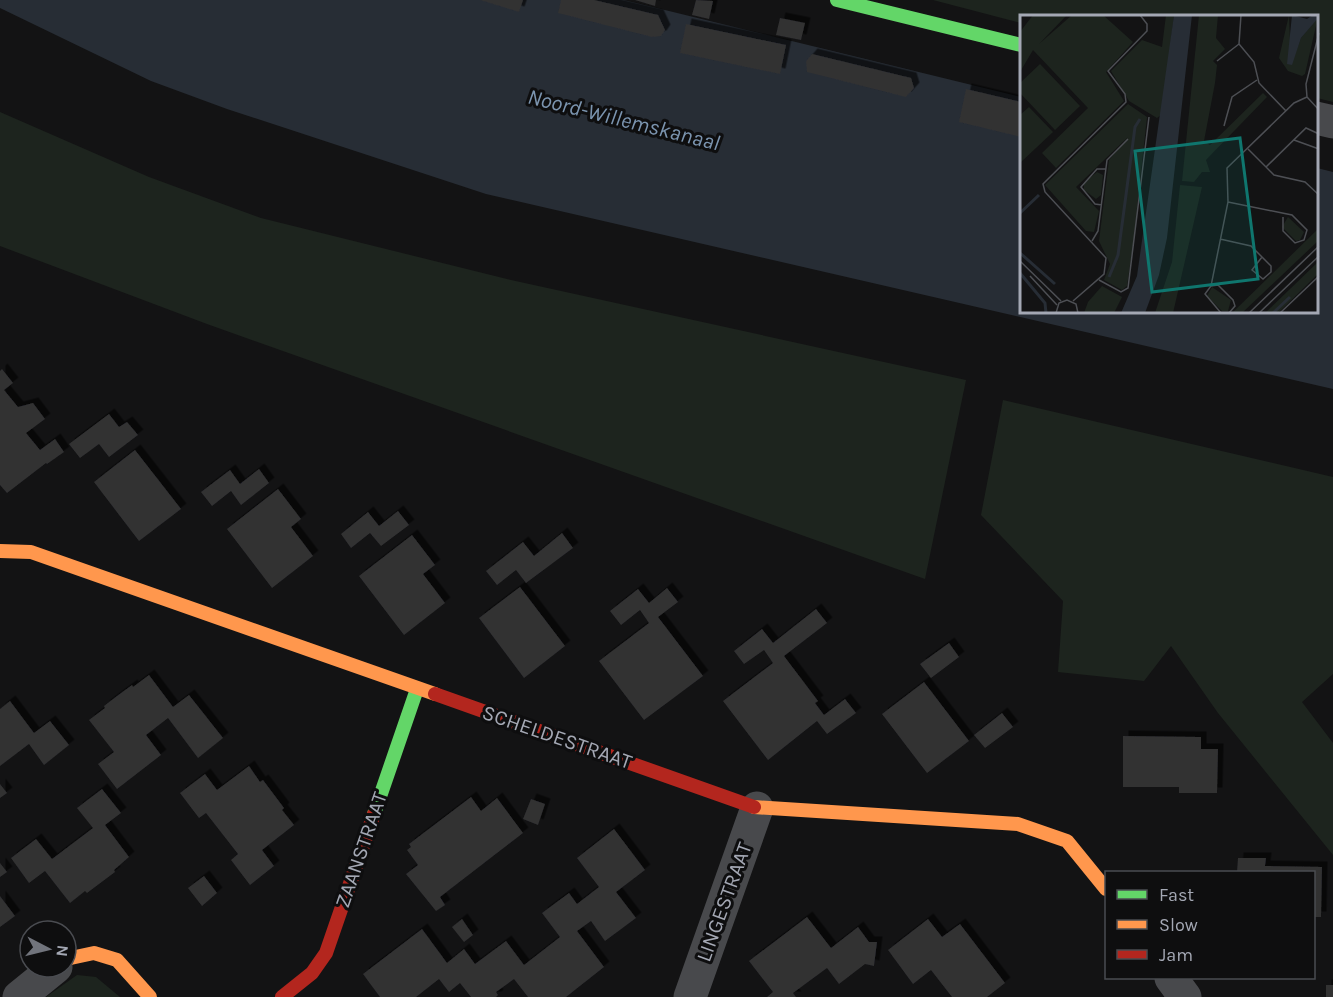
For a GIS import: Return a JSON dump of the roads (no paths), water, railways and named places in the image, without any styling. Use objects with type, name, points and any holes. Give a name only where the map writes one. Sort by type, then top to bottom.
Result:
[{"type":"street","points":[[837,0],[1020,45]]},
{"type":"street","points":[[1318,118],[1333,122]]},
{"type":"street","name":"SCHELDESTRAAT","points":[[0,551],[31,552],[757,808],[1018,824],[1067,841],[1105,888]]},
{"type":"street","name":"ZAANSTRAAT","points":[[282,997],[312,973],[326,953],[417,689]]},
{"type":"street","name":"LINGESTRAAT","points":[[690,997],[757,808]]},
{"type":"street","points":[[78,956],[94,952],[117,960],[150,997]]},
{"type":"street","points":[[19,997],[41,979]]},
{"type":"street","points":[[1172,979],[1185,997]]},
{"type":"water","name":"Noord-Willemskanaal","points":[[0,0],[624,0],[1020,97],[1020,314],[1318,314],[1318,168],[1333,172],[1333,389],[486,194],[227,109],[151,81],[0,8]]}]
